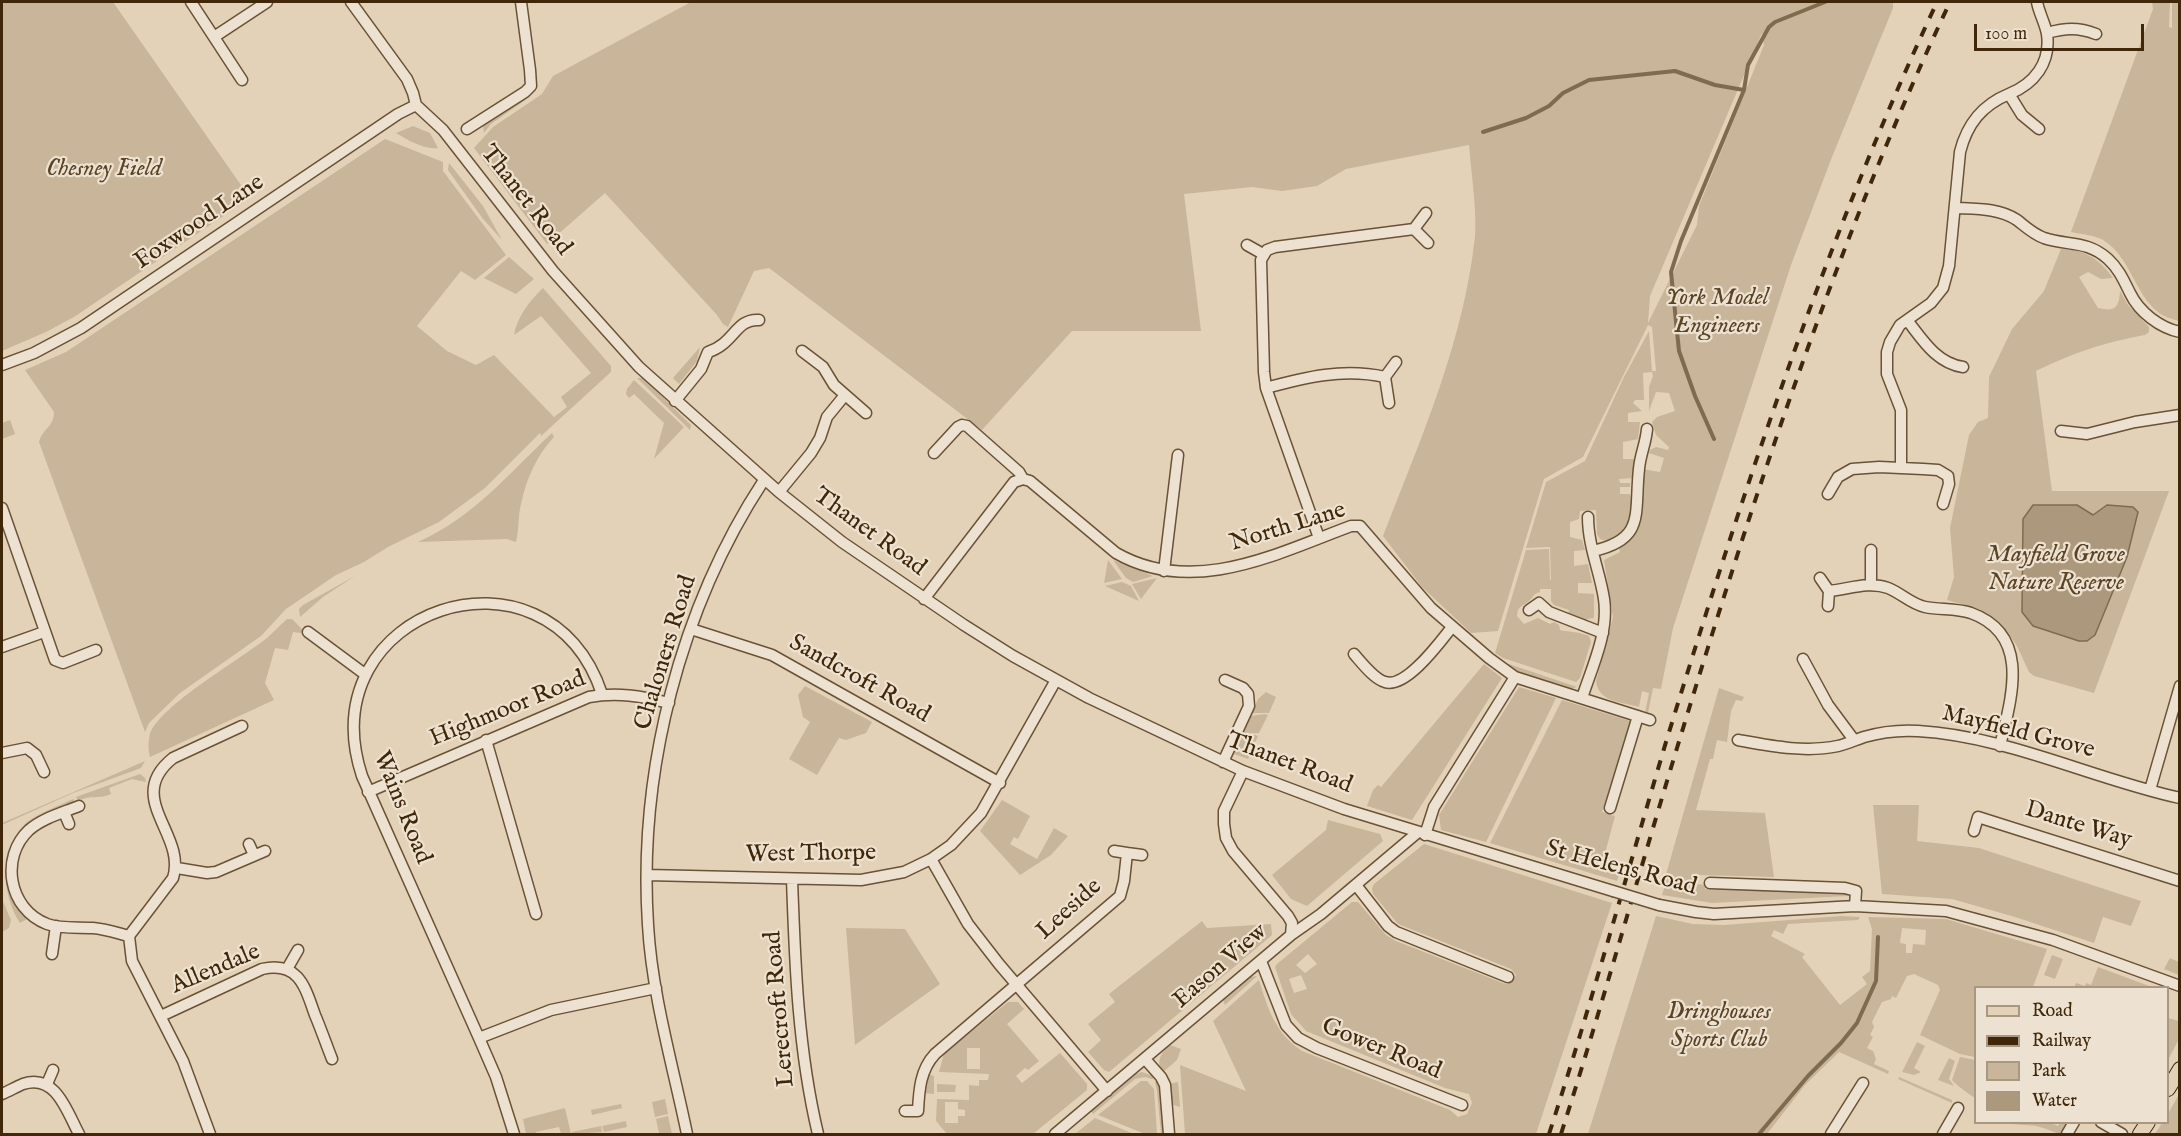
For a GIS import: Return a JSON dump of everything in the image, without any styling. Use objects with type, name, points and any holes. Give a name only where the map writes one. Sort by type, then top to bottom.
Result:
[{"type":"main road","points":[[2169,1087],[2180,1069]]},
{"type":"street","points":[[190,2],[242,80]]},
{"type":"street","points":[[214,37],[267,2]]},
{"type":"street","points":[[351,2],[407,79],[416,105]]},
{"type":"street","points":[[473,129],[531,86],[521,2]]},
{"type":"street","points":[[1901,468],[1901,410],[1889,382],[1885,364],[1890,342],[1895,332],[1907,320],[1931,303],[1943,288],[1947,277],[1960,152],[1968,129],[1988,105],[2020,90],[2039,72],[2045,62],[2047,33],[2037,2]]},
{"type":"street","points":[[2047,33],[2075,28],[2096,34]]},
{"type":"street","points":[[2009,94],[2022,115],[2039,129]]},
{"type":"street","name":"Foxwood Lane","points":[[2,365],[34,353],[81,328],[398,114],[416,105]]},
{"type":"street","name":"Thanet Road","points":[[416,105],[443,130],[553,271],[639,367],[764,480],[842,542],[1003,650],[1056,680],[1243,771],[1313,799],[1421,834]]},
{"type":"street","points":[[1954,208],[1990,210],[2004,214],[2040,237],[2086,245],[2099,251],[2119,271],[2139,307],[2161,325],[2180,332]]},
{"type":"street","points":[[1263,254],[1275,247],[1414,229],[1426,213]]},
{"type":"street","points":[[1414,229],[1428,243]]},
{"type":"street","points":[[1247,245],[1263,254]]},
{"type":"street","points":[[1263,254],[1261,268],[1266,388],[1319,538]]},
{"type":"street","points":[[675,401],[701,369],[708,352],[723,346],[742,323],[750,319],[759,320]]},
{"type":"street","points":[[1907,320],[1936,355],[1951,365],[1963,367]]},
{"type":"street","points":[[802,351],[823,367],[829,381],[866,413]]},
{"type":"street","points":[[1389,404],[1385,377],[1396,362]]},
{"type":"street","points":[[1266,388],[1317,375],[1367,373],[1385,377]]},
{"type":"street","points":[[778,492],[811,453],[820,438],[827,417],[844,395]]},
{"type":"street","points":[[2061,430],[2087,434],[2135,422],[2180,415]]},
{"type":"street","name":"North Lane","points":[[934,453],[957,427],[967,426],[1019,472],[1023,479],[1030,481],[1116,553],[1124,558],[1164,571],[1189,573],[1227,569],[1256,561],[1351,526],[1359,526],[1416,593],[1452,627],[1515,677],[1650,720]]},
{"type":"street","points":[[1593,551],[1618,544],[1632,530],[1636,514],[1641,452],[1646,440],[1647,429]]},
{"type":"street","points":[[1164,571],[1178,455]]},
{"type":"street","points":[[1849,458],[1852,469]]},
{"type":"street","points":[[1828,494],[1838,477],[1852,469],[1901,468],[1943,472],[1948,476],[1949,484],[1943,504]]},
{"type":"street","points":[[924,599],[1014,482],[1023,479]]},
{"type":"street","name":"Chaloners Road","points":[[687,1134],[656,988],[648,925],[647,875],[650,819],[669,703],[691,629],[711,575],[729,537],[764,480]]},
{"type":"street","points":[[2,508],[55,660],[63,663],[96,650]]},
{"type":"street","points":[[1582,698],[1603,633],[1605,618],[1604,599],[1593,551],[1583,530],[1588,517]]},
{"type":"street","points":[[1871,550],[1871,584]]},
{"type":"street","points":[[1820,578],[1829,591],[1828,606]]},
{"type":"street","points":[[1829,591],[1853,589],[1871,584],[1890,589],[1919,606],[1970,613],[1984,619],[2003,637],[2014,675],[2014,687],[2000,746]]},
{"type":"street","name":"Wains Road","points":[[514,1134],[496,1077],[480,1038],[368,792],[357,760],[353,730],[358,696],[366,675],[389,643],[416,621],[433,612],[470,603],[493,604],[529,612],[559,630],[583,654],[602,694]]},
{"type":"street","points":[[1529,610],[1539,603],[1549,612],[1603,633]]},
{"type":"street","points":[[1354,654],[1379,679],[1391,683],[1397,682],[1416,669],[1452,627]]},
{"type":"street","name":"Sandcroft Road","points":[[691,629],[772,655],[999,783]]},
{"type":"street","points":[[309,632],[366,675]]},
{"type":"street","points":[[2,647],[44,633]]},
{"type":"street","points":[[1803,659],[1828,705],[1854,740]]},
{"type":"street","points":[[1421,834],[1434,807],[1515,677]]},
{"type":"street","name":"West Thorpe","points":[[647,875],[861,880],[903,872],[932,859],[967,830],[981,813],[1056,680]]},
{"type":"street","points":[[1223,762],[1249,706],[1249,699],[1243,688],[1225,680]]},
{"type":"street","points":[[2150,790],[2180,686]]},
{"type":"street","name":"Highmoor Road","points":[[368,792],[575,701],[602,694],[632,695],[669,703]]},
{"type":"street","points":[[1610,808],[1638,716]]},
{"type":"street","points":[[210,1134],[183,1061],[132,961],[129,936],[174,878],[177,868],[173,848],[154,801],[155,781],[164,765],[173,758],[242,726]]},
{"type":"street","name":"Mayfield Grove","points":[[1738,740],[1808,749],[1840,746],[1883,733],[1918,731],[1940,733],[2000,746],[2180,798]]},
{"type":"street","points":[[486,740],[536,914]]},
{"type":"street","points":[[2,753],[21,748],[31,750],[40,760],[44,772]]},
{"type":"street","points":[[1243,771],[1224,811],[1226,838],[1233,851],[1288,916],[1292,923],[1291,935]]},
{"type":"street","points":[[79,806],[30,829],[14,850],[10,863],[13,888],[18,900],[39,920],[56,926],[94,928],[129,936]]},
{"type":"street","points":[[64,812],[69,824]]},
{"type":"street","name":"Dante Way","points":[[1974,831],[1978,817],[2180,881]]},
{"type":"street","name":"Eason View","points":[[1055,1134],[1291,935],[1321,914],[1421,834]]},
{"type":"street","name":"St Helens Road","points":[[1421,834],[1659,905],[1696,912],[1714,914],[1855,906],[1946,911],[2053,940],[2180,986]]},
{"type":"street","points":[[249,844],[254,855]]},
{"type":"street","points":[[177,868],[207,873],[216,872],[265,851]]},
{"type":"street","name":"Leeside","points":[[1114,852],[1142,855]]},
{"type":"street","name":"Leeside","points":[[905,1111],[922,1111],[919,1090],[929,1060],[1120,896],[1127,853]]},
{"type":"street","points":[[932,859],[968,924],[1107,1091]]},
{"type":"street","name":"Lerecroft Road","points":[[792,879],[797,1010],[802,1052],[818,1134]]},
{"type":"street","name":"St Helens Road","points":[[1710,883],[1845,888],[1856,891],[1855,906]]},
{"type":"street","points":[[1356,885],[1388,926],[1396,932],[1508,977]]},
{"type":"street","points":[[52,954],[56,926]]},
{"type":"street","name":"Allendale","points":[[287,969],[298,950]]},
{"type":"street","name":"Gower Road","points":[[1261,961],[1286,1025],[1298,1038],[1317,1048],[1462,1105]]},
{"type":"street","name":"Allendale","points":[[161,1017],[262,969],[271,967],[287,969],[296,975],[305,986],[332,1059]]},
{"type":"street","points":[[480,1038],[551,1010],[656,988]]},
{"type":"street","points":[[1146,1059],[1165,1085],[1169,1134]]},
{"type":"street","points":[[46,1084],[53,1070]]},
{"type":"street","points":[[2,1094],[31,1082],[46,1084],[61,1098],[79,1134]]},
{"type":"street","points":[[1831,1134],[1863,1083]]},
{"type":"street","points":[[1943,1134],[1958,1108]]},
{"type":"street","points":[[2104,1124],[2122,1134]]},
{"type":"green space","name":"Chesney Field","points":[[2,2],[113,2],[250,198],[74,317],[2,351]]},
{"type":"green space","name":"York Model Engineers","points":[[691,2],[1893,2],[1893,8],[1791,265],[1673,628],[1661,689],[1653,688],[1648,713],[1645,713],[1649,693],[1642,691],[1639,707],[1606,697],[1601,693],[1596,681],[1613,617],[1604,560],[1620,552],[1619,548],[1630,538],[1642,469],[1660,472],[1664,458],[1649,453],[1650,450],[1656,447],[1668,450],[1669,447],[1656,435],[1652,422],[1657,417],[1675,411],[1669,393],[1656,392],[1649,411],[1649,387],[1652,372],[1643,373],[1644,400],[1635,400],[1633,403],[1642,411],[1628,413],[1628,422],[1640,422],[1638,439],[1623,442],[1623,459],[1635,459],[1634,478],[1619,479],[1620,483],[1630,483],[1630,487],[1620,487],[1620,494],[1629,494],[1633,498],[1627,525],[1608,543],[1600,539],[1597,534],[1596,510],[1580,511],[1579,519],[1570,522],[1570,537],[1582,540],[1585,550],[1574,551],[1574,566],[1588,564],[1592,583],[1578,583],[1578,593],[1594,594],[1594,618],[1587,619],[1586,622],[1568,615],[1569,610],[1554,605],[1551,601],[1551,589],[1540,589],[1540,592],[1518,610],[1517,616],[1524,624],[1538,618],[1550,624],[1554,622],[1559,625],[1560,630],[1589,636],[1591,642],[1580,678],[1576,682],[1503,658],[1495,653],[1526,550],[1549,549],[1551,580],[1550,547],[1526,548],[1546,482],[1585,461],[1624,377],[1649,331],[1652,371],[1656,371],[1652,327],[1648,325],[1583,457],[1544,479],[1498,631],[1471,633],[1422,587],[1383,536],[1439,389],[1461,313],[1475,236],[1475,203],[1469,145],[1346,169],[1317,186],[1282,191],[1252,187],[1184,194],[1201,331],[1072,331],[982,430],[769,268],[754,271],[728,327],[723,324],[605,193],[547,244],[474,148],[493,127],[542,94],[553,76]],"holes":[[[1762,33],[1764,45],[1699,206],[1697,225],[1648,323],[1650,296]]]},
{"type":"green space","points":[[2152,2],[2170,2],[2169,27],[2172,28],[2172,2],[2179,2],[2179,321],[2168,318],[2150,304],[2120,255],[2112,247],[2099,238],[2071,232],[2153,9]]},
{"type":"green space","points":[[526,94],[529,96],[524,101],[491,124],[484,133],[485,122]]},
{"type":"green space","points":[[413,126],[430,133],[438,148],[422,146],[396,133]]},
{"type":"green space","points":[[385,139],[443,162],[443,171],[506,255],[475,280],[461,271],[417,326],[447,351],[476,365],[494,355],[554,417],[567,407],[561,397],[591,373],[541,316],[514,335],[525,309],[543,288],[611,366],[611,372],[541,436],[540,433],[485,488],[439,522],[336,575],[286,609],[261,636],[180,693],[149,723],[145,732],[39,442],[54,417],[54,412],[25,370],[66,352]]},
{"type":"green space","points":[[449,163],[483,206],[502,240],[483,219],[448,170]]},
{"type":"green space","name":"Mayfield Grove Nature Reserve","points":[[2061,249],[2070,249],[2091,256],[2113,278],[2101,279],[2088,272],[2079,277],[2098,308],[2112,309],[2115,307],[2119,301],[2120,291],[2128,305],[2149,327],[2149,332],[2089,349],[2036,371],[2052,491],[2169,491],[2094,693],[2034,676],[2029,672],[2017,646],[2004,628],[1979,609],[1947,600],[1954,577],[1950,528],[1969,435],[1978,422],[1988,418],[1989,377],[2012,329],[2044,291]]},
{"type":"green space","points":[[509,257],[534,279],[516,294],[484,278]]},
{"type":"green space","points":[[700,347],[697,361],[679,384],[673,378]]},
{"type":"green space","points":[[637,378],[643,378],[691,425],[690,430]]},
{"type":"green space","points":[[634,380],[684,427],[654,459],[664,423],[634,394],[629,398],[626,394]]},
{"type":"green space","points":[[10,420],[15,434],[2,439],[2,423]]},
{"type":"green space","points":[[552,433],[554,437],[537,460],[526,486],[520,509],[516,542],[507,539],[418,542],[438,532],[474,507]]},
{"type":"green space","points":[[1108,560],[1122,579],[1104,583]]},
{"type":"green space","points":[[1113,560],[1153,576],[1133,582],[1126,578]]},
{"type":"green space","points":[[355,576],[323,597],[300,617],[299,609],[303,605]]},
{"type":"green space","points":[[1157,578],[1141,599],[1132,584]]},
{"type":"green space","points":[[1122,582],[1131,586],[1139,601],[1105,586]]},
{"type":"green space","points":[[287,619],[292,619],[303,630],[301,633],[293,632],[288,650],[275,648],[265,683],[274,700],[150,757],[148,746],[150,734],[168,710],[202,683],[267,638]]},
{"type":"green space","points":[[1484,664],[1502,678],[1412,820],[1367,806],[1373,790],[1378,785],[1381,787]]},
{"type":"green space","points":[[1509,664],[1577,687],[1570,689],[1524,675],[1508,666]]},
{"type":"green space","points":[[805,686],[872,722],[866,733],[846,740],[839,738],[817,775],[789,759],[810,722],[803,717],[798,695]]},
{"type":"green space","points":[[1519,687],[1556,698],[1486,842],[1441,830],[1439,815]]},
{"type":"green space","points":[[1719,688],[1744,697],[1742,701],[1736,700],[1731,711],[1727,742],[1717,740],[1696,810],[1765,813],[1774,877],[1697,875],[1696,884],[1705,885],[1705,889],[1716,890],[1718,886],[1844,893],[1848,896],[1712,903],[1662,895]]},
{"type":"green space","points":[[1266,692],[1276,697],[1269,713],[1252,713],[1258,699]]},
{"type":"green space","points":[[1562,700],[1630,721],[1602,812],[1615,816],[1603,861],[1621,868],[1617,881],[1490,843]]},
{"type":"green space","points":[[1268,715],[1259,733],[1243,734],[1251,716]]},
{"type":"green space","points":[[1241,736],[1258,736],[1248,759],[1234,754]]},
{"type":"green space","points":[[145,761],[141,768],[73,793],[2,825],[2,823]]},
{"type":"green space","points":[[140,774],[146,782],[132,779],[109,788],[111,794],[106,796],[78,801],[76,797]]},
{"type":"green space","points":[[73,799],[75,802],[39,822],[19,836],[13,845],[9,856],[8,879],[15,901],[27,919],[20,923],[13,911],[6,884],[6,870],[8,857],[12,844],[18,832],[27,822]]},
{"type":"green space","points":[[1002,800],[1030,816],[1018,839],[1014,837],[1010,844],[1037,859],[1054,828],[1068,836],[1051,855],[1020,875],[980,831]]},
{"type":"green space","points":[[1873,805],[1919,805],[1917,841],[1979,848],[2141,901],[2131,926],[2103,917],[2094,943],[1952,899],[1882,894]]},
{"type":"green space","points":[[1328,820],[1380,834],[1383,841],[1307,906],[1291,899],[1272,875],[1326,830]]},
{"type":"green space","points":[[1424,844],[1612,903],[1536,1134],[1185,1134],[1180,1065],[1246,1091],[1213,1021],[1259,980],[1274,1020],[1285,1036],[1302,1051],[1450,1110],[1458,1117],[1467,1114],[1472,1103],[1469,1094],[1445,1088],[1306,1031],[1291,1014],[1275,967],[1352,902],[1358,902],[1386,935],[1396,941],[1503,983],[1512,982],[1516,975],[1511,969],[1398,924],[1373,894],[1374,884]],"holes":[[[1308,954],[1317,964],[1305,973],[1296,965]],[[1301,975],[1307,989],[1294,993],[1289,979]]]},
{"type":"green space","points":[[2,899],[11,920],[9,928],[2,932]]},
{"type":"green space","name":"Dringhouses Sports Club","points":[[1656,916],[1693,924],[1724,925],[1841,916],[1860,917],[1858,920],[1788,924],[1783,934],[1774,930],[1771,936],[1805,954],[1802,957],[1840,1005],[1867,984],[1862,977],[1870,971],[1872,929],[1868,917],[1946,919],[2047,949],[2033,986],[1974,986],[1974,1057],[1960,1054],[1920,1035],[1940,990],[1938,985],[1914,974],[1907,976],[1896,998],[1892,996],[1891,999],[1882,1002],[1872,1022],[1874,1027],[1870,1035],[1873,1037],[1867,1048],[1873,1051],[1876,1059],[1874,1064],[1889,1071],[1888,1074],[1839,1052],[1805,1085],[1767,1134],[1588,1134]],"holes":[[[1902,928],[1926,930],[1925,945],[1913,944],[1912,953],[1906,953],[1906,944],[1900,943]]]},
{"type":"green space","points":[[1202,921],[1207,928],[1271,924],[1272,935],[1109,1072],[1104,1070],[1088,1052],[1101,1040],[1088,1024],[1115,1002],[1109,994]]},
{"type":"green space","points":[[846,928],[905,929],[940,984],[855,1045]]},
{"type":"green space","points":[[2052,955],[2063,959],[2055,979],[2044,975]]},
{"type":"green space","points":[[2170,958],[2179,962],[2179,975],[2164,969]]},
{"type":"green space","points":[[2098,967],[2149,986],[2085,986],[2086,983],[2091,985]]},
{"type":"green space","points":[[1257,976],[1225,1005],[1223,1000],[1250,977]]},
{"type":"green space","points":[[1008,1002],[1018,1002],[1024,1009],[1007,1024],[1039,1061],[1016,1076],[1022,1083],[1060,1053],[1087,1084],[1087,1090],[1033,1134],[947,1134],[936,1121],[937,1099],[969,1100],[969,1085],[979,1086],[979,1080],[988,1080],[989,1074],[939,1072],[944,1054]],"holes":[[[967,1048],[980,1048],[980,1069],[967,1069]],[[945,1102],[958,1102],[958,1109],[965,1110],[965,1116],[958,1116],[958,1123],[945,1123]]]},
{"type":"green space","points":[[2169,1018],[2179,1021],[2179,1039],[2169,1058]]},
{"type":"green space","points":[[1917,1042],[1925,1046],[1914,1068],[1921,1072],[1914,1075],[1902,1072]]},
{"type":"green space","points":[[1170,1045],[1181,1049],[1177,1060],[1162,1073],[1159,1064],[1160,1057]]},
{"type":"green space","points":[[1960,1057],[1974,1060],[1974,1097],[1952,1080]]},
{"type":"green space","points":[[1949,1058],[1955,1061],[1949,1079],[1954,1086],[1938,1080]]},
{"type":"green space","points":[[1142,1072],[1156,1077],[1135,1079],[1093,1114],[1091,1111],[1133,1075]]},
{"type":"green space","points":[[928,1074],[934,1076],[934,1094],[922,1093]]},
{"type":"green space","points":[[1899,1077],[1952,1100],[1952,1103],[1898,1079]]},
{"type":"green space","points":[[1158,1080],[1164,1134],[1161,1134],[1155,1082]]},
{"type":"green space","points":[[1141,1081],[1147,1081],[1154,1089],[1157,1134],[1145,1134],[1098,1115]]},
{"type":"green space","points":[[1178,1082],[1180,1107],[1171,1104],[1169,1084]]},
{"type":"green space","points":[[937,1084],[956,1085],[955,1092],[937,1092]]},
{"type":"green space","points":[[2179,1094],[2179,1134],[2155,1134],[2161,1124],[2169,1124],[2169,1112]]},
{"type":"green space","points":[[665,1099],[668,1114],[655,1117],[652,1102]]},
{"type":"green space","points":[[621,1104],[622,1108],[592,1115],[591,1110]]},
{"type":"green space","points":[[565,1108],[571,1134],[561,1134],[559,1127],[536,1132],[536,1134],[526,1134],[523,1119]]},
{"type":"green space","points":[[668,1116],[672,1134],[651,1134],[659,1133],[656,1119]]},
{"type":"green space","points":[[1095,1118],[1134,1134],[1075,1134]]},
{"type":"green space","points":[[626,1121],[627,1127],[604,1132],[602,1126]]},
{"type":"green space","points":[[2017,1124],[2058,1126],[2067,1124],[2062,1133],[2064,1134],[2036,1126]]},
{"type":"green space","points":[[601,1126],[602,1132],[572,1134],[572,1132]]},
{"type":"water","points":[[2033,505],[2077,505],[2093,515],[2107,505],[2133,507],[2138,512],[2127,557],[2095,635],[2087,641],[2079,641],[2033,626],[2022,612],[2023,519]]},
{"type":"waterway","points":[[1714,439],[1679,351],[1671,272],[1681,241],[1744,90],[1748,65],[1769,27],[1775,22],[1825,2]]},
{"type":"waterway","points":[[1483,132],[1526,118],[1549,106],[1563,93],[1589,80],[1675,71],[1715,85],[1744,90]]},
{"type":"waterway","points":[[1759,1134],[1857,1023],[1876,981],[1878,937]]},
{"type":"railway","points":[[1549,1134],[1666,742],[1756,460],[1859,182],[1937,2]]},
{"type":"railway","points":[[1561,1134],[1662,796],[1767,464],[1834,276],[1870,184],[1950,2]]}]
